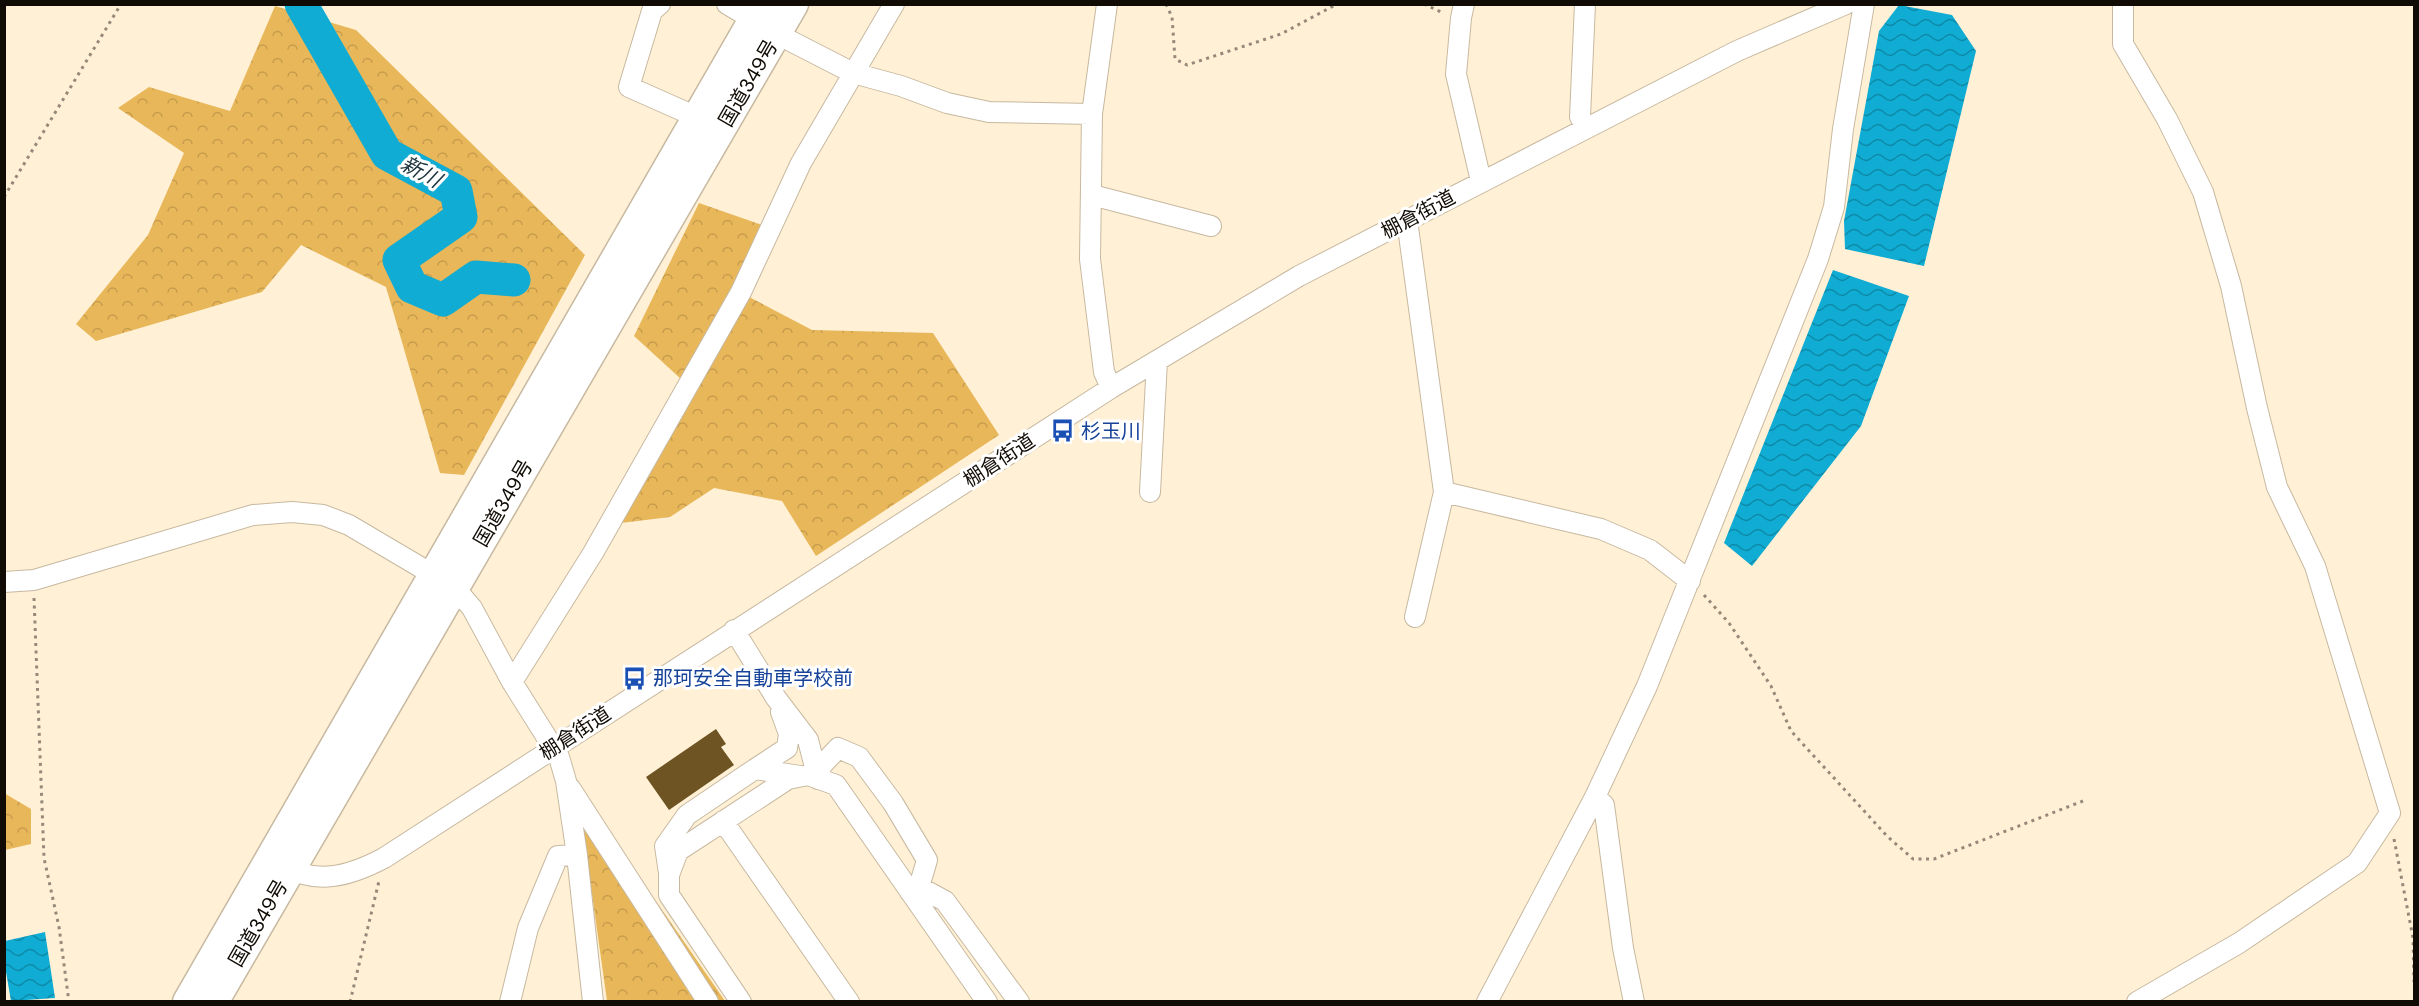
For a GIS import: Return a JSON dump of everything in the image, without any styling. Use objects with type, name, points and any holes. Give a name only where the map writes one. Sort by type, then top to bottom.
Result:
[{"type":"highway","name":"国道349号","points":[[445,581],[699,118],[764,20],[793,4]]},
{"type":"highway","name":"国道349号","points":[[188,1002],[279,865],[445,581],[764,20]]},
{"type":"highway","name":"国道349号","points":[[213,1002],[279,865]]},
{"type":"street","points":[[660,4],[652,11],[629,87],[699,118]]},
{"type":"street","points":[[726,4],[764,20],[853,72],[901,86],[947,104],[989,112],[1092,114]]},
{"type":"street","points":[[512,682],[593,553],[741,292],[801,163],[894,4]]},
{"type":"street","points":[[1107,4],[1092,114],[1090,259],[1104,372],[1111,388]]},
{"type":"street","points":[[1464,4],[1456,74],[1481,181]]},
{"type":"street","points":[[1585,4],[1580,117],[1587,127]]},
{"type":"street","name":"棚倉街道","points":[[279,865],[332,878],[356,873],[384,858],[1111,388],[1299,276],[1737,51],[1846,4]]},
{"type":"street","points":[[1487,1002],[1595,797],[1690,581],[1818,259],[1834,207],[1843,129],[1864,4]]},
{"type":"street","points":[[2123,4],[2123,44],[2168,119],[2203,192],[2231,286],[2256,408],[2277,487],[2315,566],[2390,813],[2357,863],[2239,943],[2137,1002]]},
{"type":"street","points":[[1092,195],[1210,226]]},
{"type":"street","points":[[1407,220],[1444,492],[1415,617]]},
{"type":"street","points":[[1150,492],[1157,360]]},
{"type":"street","points":[[1444,492],[1601,529],[1650,550],[1690,581]]},
{"type":"street","points":[[4,582],[33,580],[253,515],[292,512],[323,515],[349,525],[445,581],[472,608],[512,682],[553,747],[566,781],[708,1002]]},
{"type":"street","points":[[734,630],[776,698],[808,740],[809,778]]},
{"type":"street","points":[[741,1002],[669,895],[665,846],[687,815],[787,747],[789,734],[776,698]]},
{"type":"street","points":[[669,875],[678,852],[789,778],[809,778],[838,748],[859,757],[893,803],[927,860],[914,890]]},
{"type":"street","points":[[755,769],[836,785],[914,890],[987,1002]]},
{"type":"street","points":[[566,781],[577,855],[593,1002]]},
{"type":"street","points":[[1595,797],[1605,805],[1623,948],[1634,1002]]},
{"type":"street","points":[[723,821],[849,1002]]},
{"type":"street","points":[[510,1002],[528,928],[558,856],[577,855]]},
{"type":"street","points":[[914,890],[945,901],[1019,1002]]},
{"type":"path","points":[[4,197],[121,4]]},
{"type":"path","points":[[1166,4],[1172,17],[1175,59],[1187,65],[1281,34],[1337,4]]},
{"type":"path","points":[[33,580],[44,858],[59,927],[69,1002]]},
{"type":"path","points":[[1690,581],[1729,623],[1771,686],[1791,731],[1887,836],[1912,859],[1934,859],[2083,801]]},
{"type":"path","points":[[2390,813],[2412,938],[2415,982]]},
{"type":"path","points":[[350,1002],[384,858]]},
{"type":"green space","points":[[275,6],[356,30],[585,255],[464,475],[440,473],[386,287],[301,245],[262,292],[96,341],[76,324],[148,235],[184,153],[118,108],[149,87],[230,111]]},
{"type":"green space","points":[[699,203],[762,225],[734,289],[812,330],[933,333],[999,435],[816,556],[782,501],[714,488],[670,517],[621,523],[693,390],[634,336]]},
{"type":"green space","points":[[4,793],[31,809],[31,844],[5,850]]},
{"type":"green space","points":[[593,810],[725,1001],[607,1001],[582,823]]},
{"type":"water","points":[[1899,5],[1952,15],[1976,51],[1924,266],[1845,249],[1844,221],[1879,31]]},
{"type":"water","points":[[1833,270],[1909,296],[1861,426],[1752,566],[1724,543]]},
{"type":"water","points":[[45,932],[55,998],[11,1001],[5,966],[5,941]]},
{"type":"building","points":[[716,729],[726,744],[721,747],[734,765],[669,810],[646,777]]},
{"type":"waterway","name":"新川","points":[[301,4],[387,154],[456,191],[461,217],[399,260],[412,287],[443,300],[476,277],[514,280]]},
{"type":"place","name":"杉玉川","points":[[1063,431]]},
{"type":"place","name":"那珂安全自動車学校前","points":[[635,678]]}]
